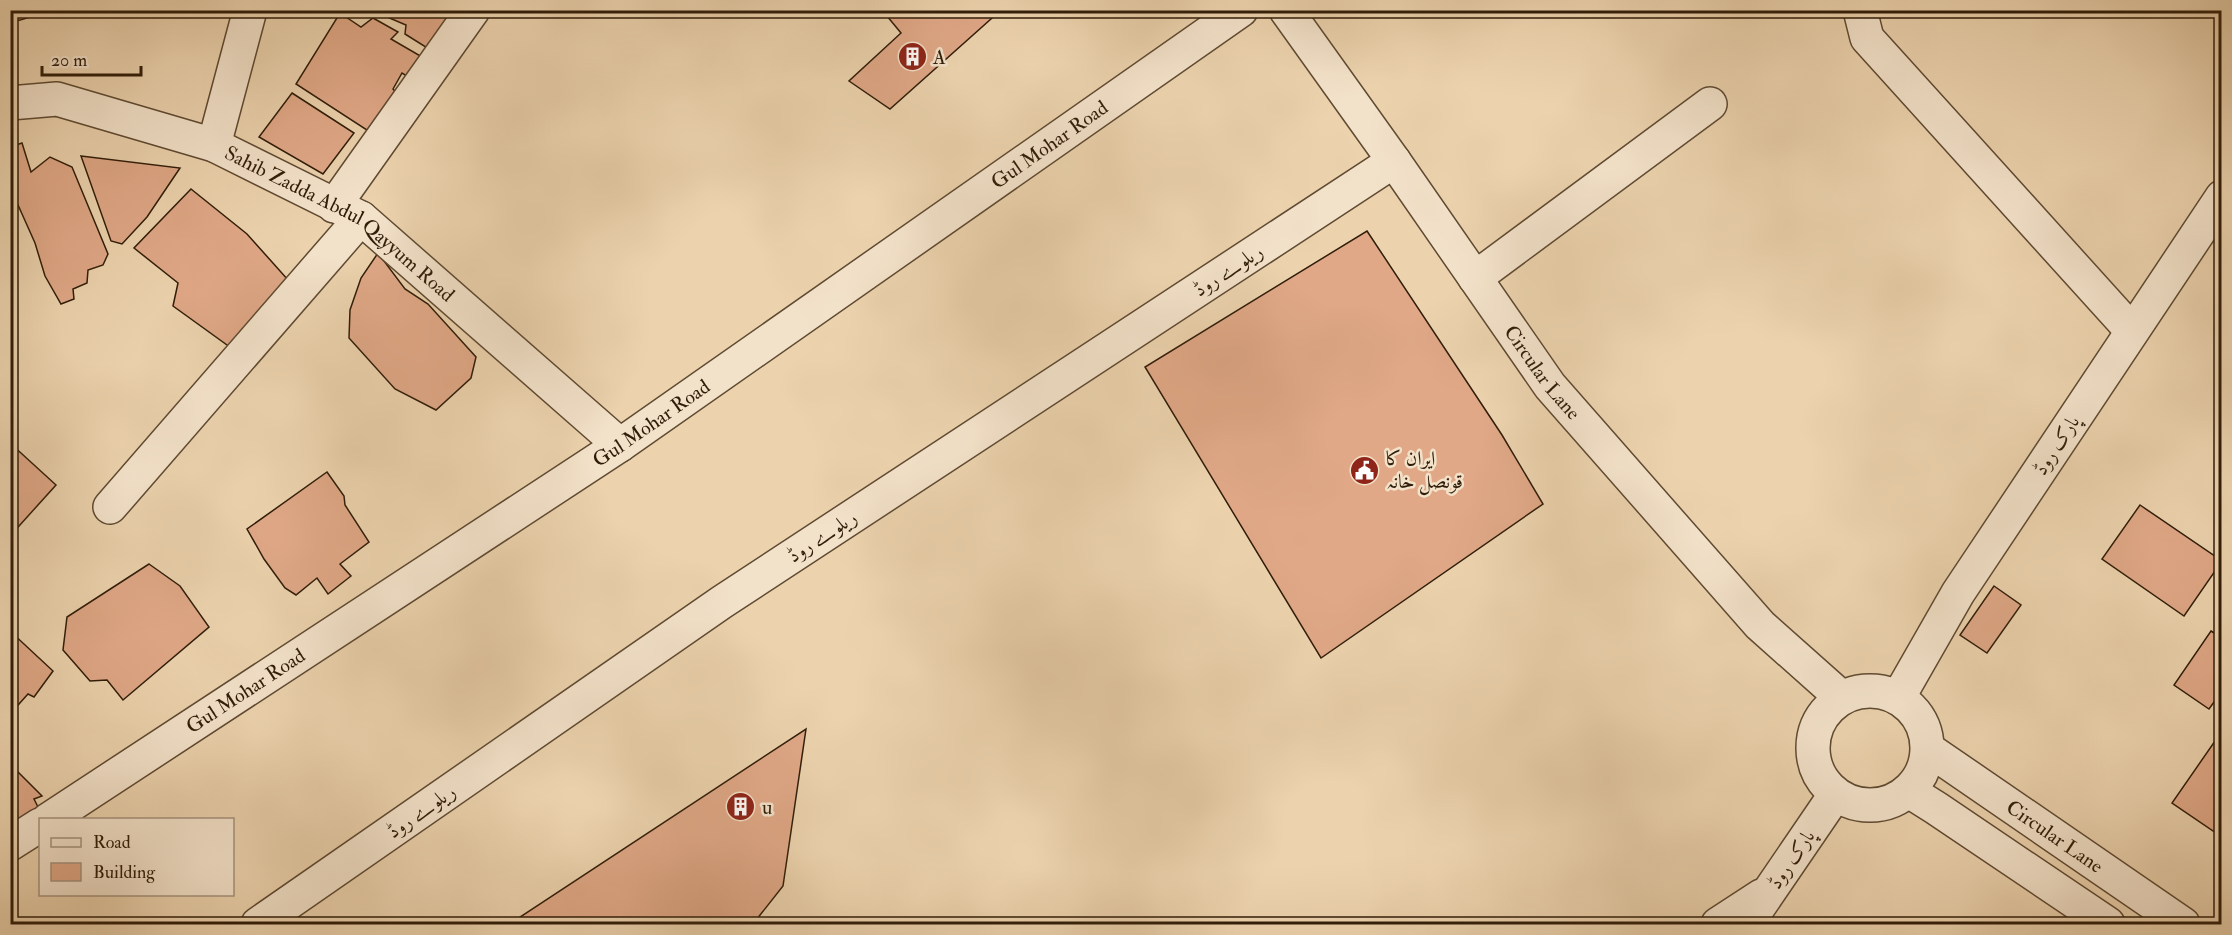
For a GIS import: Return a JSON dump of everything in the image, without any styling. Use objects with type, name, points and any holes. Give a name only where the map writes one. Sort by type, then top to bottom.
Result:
[{"type":"street","points":[[214,145],[250,10]]},
{"type":"street","points":[[110,507],[347,212],[473,10]]},
{"type":"street","name":"Gul Mohar Road","points":[[50,818],[620,445],[1241,10]]},
{"type":"street","name":"Circular Lane","points":[[1286,10],[1395,161],[1557,394],[1760,626],[1842,698]]},
{"type":"street","points":[[1860,10],[1867,38],[2132,331]]},
{"type":"street","name":"Sahib Zadda Abdul Qayyum Road","points":[[10,103],[57,99],[214,145],[347,212],[620,445]]},
{"type":"street","points":[[1475,278],[1710,104]]},
{"type":"street","name":"ریلوے روڈ","points":[[258,924],[722,602],[1395,161]]},
{"type":"street","name":"پارک روڈ","points":[[1898,698],[1958,593],[2222,196]]},
{"type":"street","points":[[1870,691],[1898,698],[1913,710],[1926,736],[1928,749],[1923,770],[1909,791],[1886,804],[1868,806],[1835,795],[1818,772],[1813,745],[1816,731],[1830,707],[1842,698],[1870,691]]},
{"type":"street","name":"Circular Lane","points":[[1928,749],[2183,924]]},
{"type":"street","points":[[1909,791],[2108,924]]},
{"type":"street","name":"پارک روڈ","points":[[1747,924],[1835,795]]},
{"type":"street","points":[[10,844],[39,826]]},
{"type":"street","points":[[1718,924],[1770,890]]},
{"type":"building","points":[[10,10],[54,10],[10,23]]},
{"type":"building","points":[[380,10],[453,10],[432,51],[405,34],[406,25],[380,14]]},
{"type":"building","name":"A","points":[[882,10],[1001,10],[890,109],[849,81],[901,33]]},
{"type":"building","points":[[340,13],[361,27],[373,18],[398,32],[391,39],[429,61],[415,81],[402,73],[393,89],[397,93],[376,136],[296,84]]},
{"type":"building","points":[[292,93],[354,133],[323,174],[259,137]]},
{"type":"building","points":[[22,143],[31,172],[50,157],[72,167],[108,254],[103,265],[88,270],[87,283],[73,289],[74,299],[61,304],[45,276],[35,243],[10,187],[10,147]]},
{"type":"building","points":[[81,156],[180,168],[147,217],[122,244],[111,241]]},
{"type":"building","points":[[191,189],[247,234],[289,281],[234,350],[173,306],[178,283],[134,248]]},
{"type":"building","name":"ایران کا قونصل خانہ","points":[[1367,231],[1502,435],[1543,504],[1321,658],[1145,367]]},
{"type":"building","points":[[378,253],[405,289],[428,304],[476,357],[471,378],[436,410],[395,389],[349,338],[350,310],[361,278]]},
{"type":"building","points":[[10,443],[56,485],[10,536]]},
{"type":"building","points":[[327,472],[344,496],[345,505],[369,542],[340,564],[351,576],[328,594],[317,578],[296,595],[285,588],[264,559],[247,529]]},
{"type":"building","points":[[2140,505],[2222,561],[2184,616],[2102,559]]},
{"type":"building","points":[[149,564],[180,586],[209,627],[123,700],[107,680],[90,681],[63,650],[67,617]]},
{"type":"building","points":[[1994,586],[2021,605],[1987,653],[1960,635]]},
{"type":"building","points":[[10,631],[53,671],[34,697],[28,694],[10,714]]},
{"type":"building","points":[[2211,631],[2222,638],[2222,691],[2209,709],[2174,685]]},
{"type":"building","name":"u","points":[[806,729],[783,886],[753,924],[528,924],[520,917]]},
{"type":"building","points":[[2222,731],[2222,837],[2172,803]]},
{"type":"building","points":[[10,764],[42,796],[34,799],[39,809],[10,833]]},
{"type":"place","name":"A","points":[[912,57]]},
{"type":"place","name":"ایران کا قونصل خانہ","points":[[1365,470]]},
{"type":"place","name":"u","points":[[741,807]]}]
